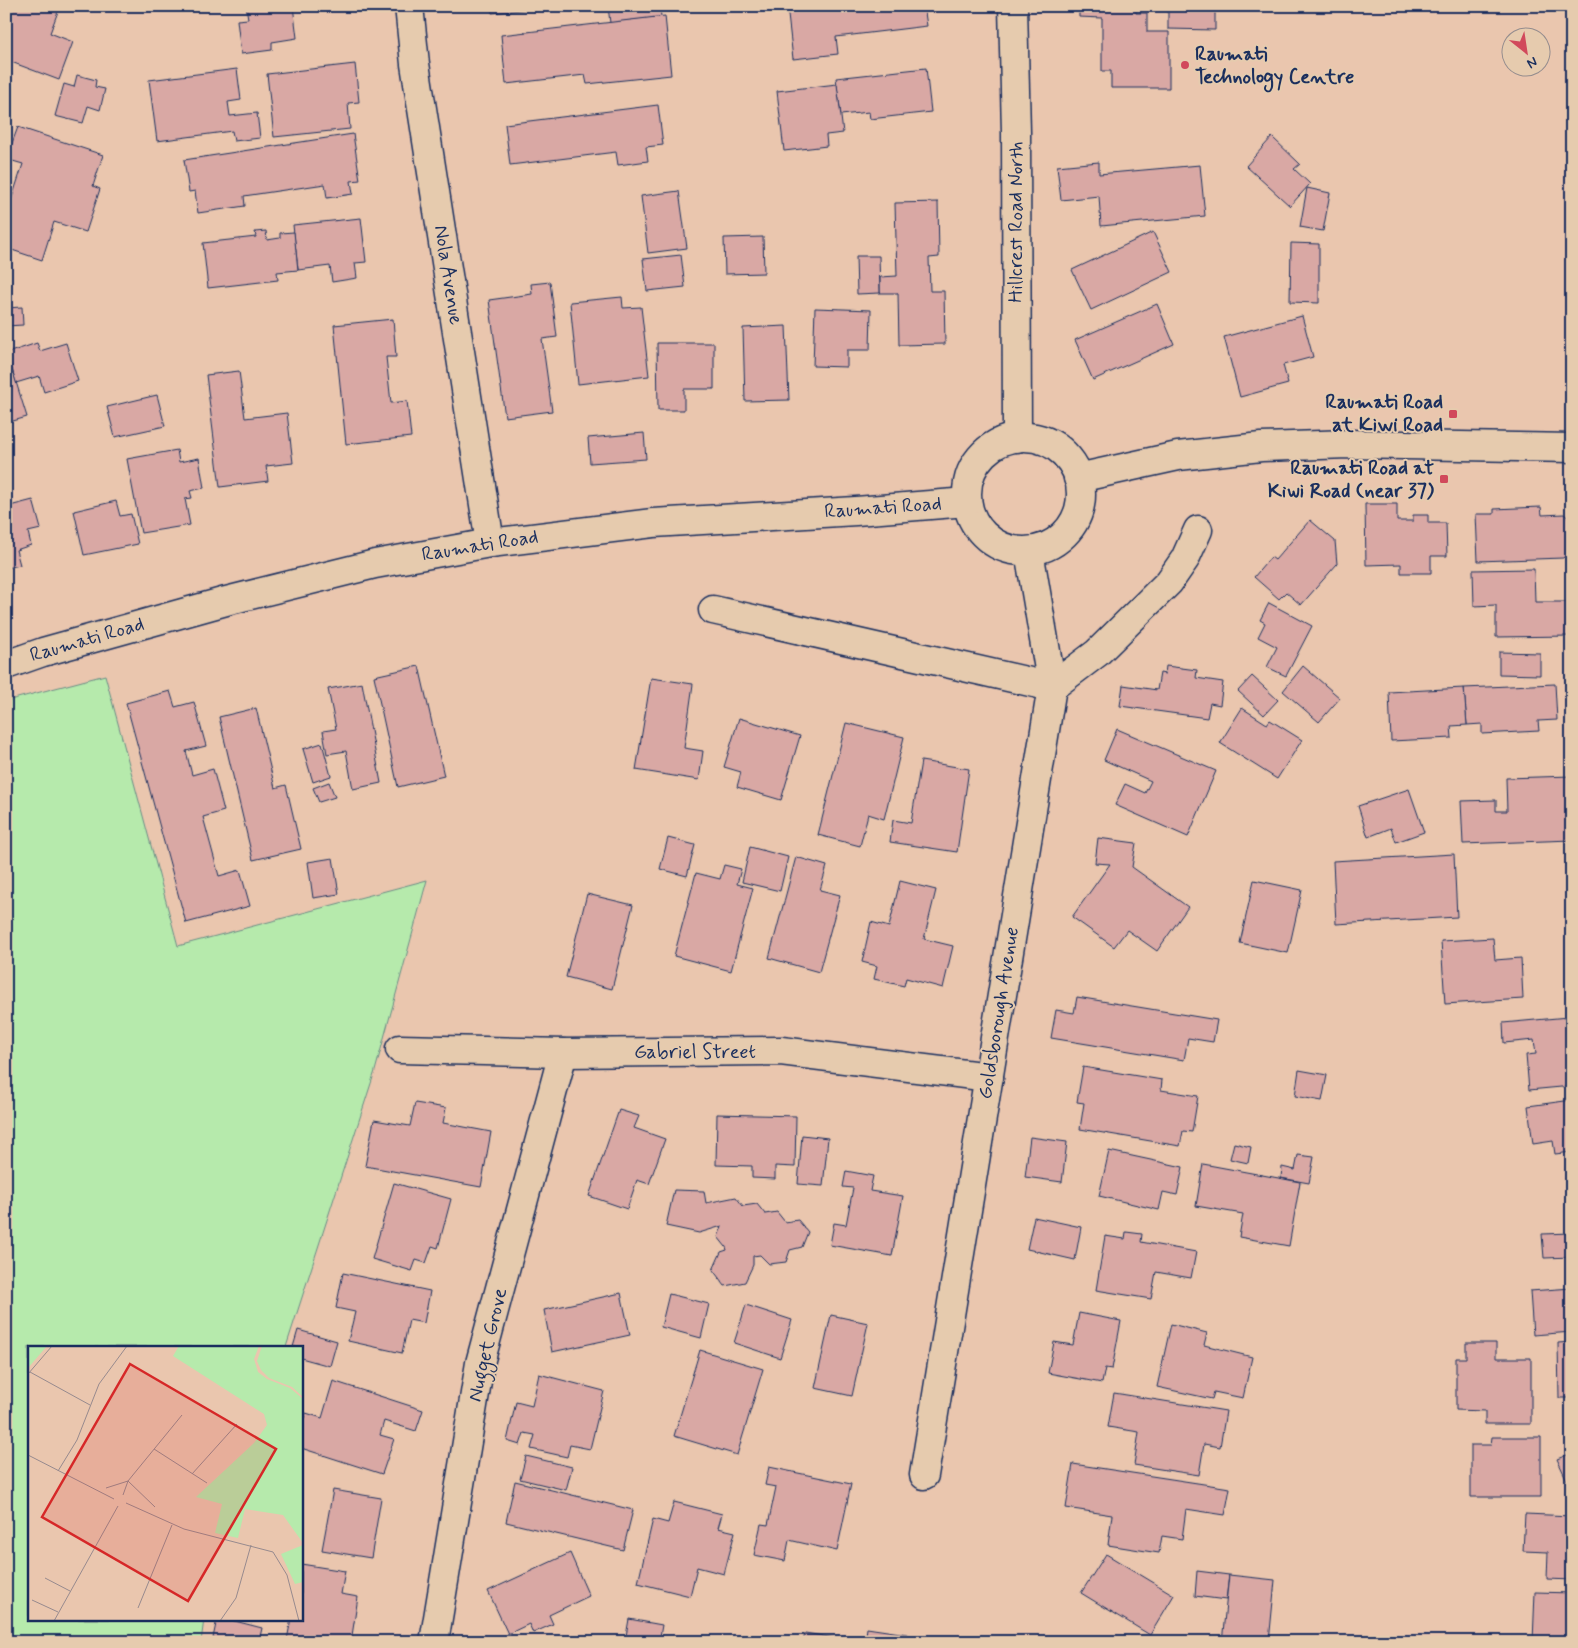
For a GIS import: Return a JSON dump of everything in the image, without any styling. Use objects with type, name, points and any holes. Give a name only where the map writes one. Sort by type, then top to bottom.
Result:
[{"type":"street","name":"Nola Avenue","points":[[409,6],[415,64],[490,543]]},
{"type":"street","name":"Hillcrest Road North","points":[[1013,6],[1016,133],[1017,438]]},
{"type":"street","points":[[1017,438],[1032,438],[1048,443],[1061,451],[1071,463],[1078,478],[1081,494],[1078,511],[1071,526],[1060,539],[1045,547],[1029,551],[1011,550],[995,544],[981,533],[972,518],[967,502],[967,484],[974,467],[985,453],[999,443],[1017,438]]},
{"type":"street","points":[[1078,478],[1178,456],[1261,448],[1348,444],[1572,448]]},
{"type":"street","name":"Raumati Road","points":[[6,664],[226,601],[375,564],[490,543],[653,523],[856,511],[967,502]]},
{"type":"street","points":[[713,610],[1052,688],[1097,653],[1169,582],[1185,559],[1198,530]]},
{"type":"street","name":"Goldsborough Avenue","points":[[924,1475],[1052,688],[1029,551]]},
{"type":"street","name":"Gabriel Street","points":[[400,1049],[563,1053],[781,1051],[989,1077]]},
{"type":"street","name":"Nugget Grove","points":[[434,1642],[480,1363],[563,1053]]},
{"type":"green space","points":[[105,675],[178,946],[427,880],[375,1071],[286,1346],[28,1346],[28,1620],[204,1620],[201,1642],[6,1642],[6,701]]},
{"type":"building","points":[[6,6],[60,6],[50,33],[73,42],[59,80],[6,60]]},
{"type":"building","points":[[246,6],[293,6],[297,38],[272,42],[272,50],[241,54],[237,20],[248,19]]},
{"type":"building","points":[[491,6],[559,6],[492,13]]},
{"type":"building","points":[[608,6],[660,6],[661,17],[610,23]]},
{"type":"building","points":[[787,6],[924,6],[927,26],[836,37],[838,54],[793,59]]},
{"type":"building","points":[[1079,6],[1136,6],[1136,13],[1147,13],[1147,32],[1169,32],[1169,88],[1111,88],[1111,71],[1102,71],[1102,18],[1079,17]]},
{"type":"building","points":[[1168,6],[1215,6],[1215,30],[1168,29]]},
{"type":"building","points":[[665,16],[671,75],[587,84],[585,75],[506,84],[501,35]]},
{"type":"building","points":[[355,64],[359,102],[348,103],[350,129],[274,137],[267,74]]},
{"type":"building","points":[[926,68],[931,112],[870,119],[869,112],[841,115],[836,78]]},
{"type":"building","points":[[237,69],[241,100],[228,102],[230,116],[257,113],[260,138],[234,141],[232,131],[157,141],[149,80]]},
{"type":"building","points":[[77,75],[96,80],[95,87],[105,89],[100,110],[88,106],[83,123],[55,116],[64,84],[74,87]]},
{"type":"building","points":[[837,84],[843,133],[826,135],[827,146],[784,151],[777,91]]},
{"type":"building","points":[[658,105],[663,145],[646,147],[648,161],[618,165],[616,152],[510,165],[505,124]]},
{"type":"building","points":[[18,127],[103,155],[93,186],[100,189],[86,232],[54,222],[42,260],[6,248],[6,210],[8,210],[23,164],[6,159]]},
{"type":"building","points":[[353,134],[360,180],[351,181],[353,194],[327,198],[325,184],[244,196],[245,206],[198,213],[195,191],[189,192],[184,160]]},
{"type":"building","points":[[1272,137],[1300,164],[1294,169],[1310,184],[1290,206],[1246,166]]},
{"type":"building","points":[[1099,162],[1099,174],[1200,165],[1205,216],[1101,226],[1099,196],[1061,200],[1057,166]]},
{"type":"building","points":[[1307,188],[1330,193],[1323,231],[1300,227]]},
{"type":"building","points":[[679,191],[687,248],[648,253],[641,196]]},
{"type":"building","points":[[938,202],[939,257],[929,258],[930,291],[944,291],[945,344],[899,345],[898,293],[880,293],[880,277],[897,276],[895,203]]},
{"type":"building","points":[[361,218],[366,262],[355,263],[357,278],[332,282],[330,266],[298,270],[293,225]]},
{"type":"building","points":[[266,231],[267,240],[280,238],[280,233],[294,232],[298,270],[277,272],[278,280],[208,288],[203,243],[256,237],[255,232]]},
{"type":"building","points":[[1153,232],[1172,272],[1091,310],[1072,270]]},
{"type":"building","points":[[763,237],[764,273],[725,274],[724,238]]},
{"type":"building","points":[[1291,243],[1319,244],[1319,303],[1290,302]]},
{"type":"building","points":[[681,255],[685,287],[647,291],[643,259]]},
{"type":"building","points":[[856,256],[879,256],[880,293],[857,294]]},
{"type":"building","points":[[550,282],[557,337],[542,339],[552,411],[505,417],[489,300],[532,294],[531,284]]},
{"type":"building","points":[[622,297],[623,308],[641,307],[649,376],[578,384],[570,302]]},
{"type":"building","points":[[1157,304],[1174,344],[1093,380],[1075,340]]},
{"type":"building","points":[[22,307],[23,325],[6,326],[6,308]]},
{"type":"building","points":[[815,308],[871,310],[870,350],[847,350],[847,367],[813,366]]},
{"type":"building","points":[[1302,316],[1313,357],[1283,365],[1288,384],[1240,397],[1224,337]]},
{"type":"building","points":[[393,319],[396,357],[386,357],[391,403],[407,401],[411,437],[346,444],[334,325]]},
{"type":"building","points":[[786,326],[789,400],[745,401],[743,328]]},
{"type":"building","points":[[37,343],[40,351],[66,343],[78,381],[44,392],[39,376],[16,383],[7,353]]},
{"type":"building","points":[[657,343],[714,343],[714,389],[684,389],[684,410],[658,410]]},
{"type":"building","points":[[11,366],[27,417],[6,423],[6,367]]},
{"type":"building","points":[[239,371],[245,418],[287,413],[293,463],[266,466],[268,481],[220,487],[206,375]]},
{"type":"building","points":[[157,395],[165,426],[115,437],[107,407]]},
{"type":"building","points":[[644,433],[646,459],[590,463],[588,438]]},
{"type":"building","points":[[177,450],[179,462],[199,458],[204,488],[190,491],[192,498],[185,499],[190,525],[141,533],[127,459]]},
{"type":"building","points":[[33,500],[41,529],[28,532],[31,545],[16,550],[20,565],[6,568],[6,507]]},
{"type":"building","points":[[116,501],[120,516],[131,514],[138,544],[84,555],[74,511]]},
{"type":"building","points":[[1365,504],[1397,504],[1397,521],[1413,521],[1413,515],[1428,515],[1428,523],[1446,523],[1447,556],[1431,556],[1431,573],[1401,573],[1401,564],[1366,565]]},
{"type":"building","points":[[1541,507],[1542,515],[1564,514],[1572,521],[1572,549],[1563,558],[1478,561],[1476,514],[1494,514],[1494,509]]},
{"type":"building","points":[[1310,520],[1335,541],[1337,564],[1301,605],[1286,592],[1279,599],[1254,577],[1271,557],[1275,560]]},
{"type":"building","points":[[1534,569],[1535,602],[1572,602],[1572,636],[1496,637],[1496,605],[1474,606],[1473,570]]},
{"type":"building","points":[[1269,603],[1312,626],[1286,676],[1267,667],[1277,647],[1258,637],[1265,623],[1260,620]]},
{"type":"building","points":[[1499,652],[1540,653],[1540,675],[1499,674]]},
{"type":"building","points":[[419,666],[444,776],[398,787],[374,676]]},
{"type":"building","points":[[1166,666],[1197,670],[1196,678],[1223,682],[1220,705],[1210,703],[1207,718],[1120,706],[1123,685],[1157,690],[1160,673],[1165,674]]},
{"type":"building","points":[[1303,666],[1340,698],[1319,722],[1283,691]]},
{"type":"building","points":[[1252,676],[1278,700],[1264,715],[1238,691]]},
{"type":"building","points":[[651,678],[693,684],[684,748],[703,751],[699,780],[636,770]]},
{"type":"building","points":[[362,683],[381,783],[353,789],[346,751],[327,754],[323,731],[336,729],[328,689]]},
{"type":"building","points":[[1555,684],[1557,720],[1538,721],[1539,731],[1482,734],[1482,724],[1467,725],[1464,688]]},
{"type":"building","points":[[1464,688],[1467,725],[1451,726],[1452,738],[1391,741],[1389,692]]},
{"type":"building","points":[[170,691],[175,707],[194,702],[206,746],[186,751],[192,775],[213,769],[224,811],[203,817],[219,876],[240,870],[250,906],[186,923],[126,703]]},
{"type":"building","points":[[256,708],[275,788],[286,785],[301,849],[253,860],[219,717]]},
{"type":"building","points":[[1242,708],[1267,724],[1270,720],[1302,740],[1277,779],[1220,743]]},
{"type":"building","points":[[739,718],[800,736],[781,800],[737,787],[741,772],[724,767]]},
{"type":"building","points":[[846,723],[904,737],[884,819],[868,814],[860,846],[818,835]]},
{"type":"building","points":[[1117,729],[1216,771],[1188,837],[1115,805],[1125,784],[1145,793],[1151,781],[1104,760]]},
{"type":"building","points":[[322,743],[331,776],[313,782],[303,749]]},
{"type":"building","points":[[921,761],[969,769],[957,852],[890,842],[893,820],[911,823]]},
{"type":"building","points":[[1572,776],[1572,840],[1463,844],[1461,801],[1496,800],[1496,811],[1507,811],[1506,778]]},
{"type":"building","points":[[329,782],[335,797],[319,802],[313,788]]},
{"type":"building","points":[[1409,789],[1424,832],[1396,842],[1391,828],[1368,837],[1358,806]]},
{"type":"building","points":[[668,838],[695,845],[687,876],[660,869]]},
{"type":"building","points":[[1098,838],[1136,843],[1132,867],[1188,907],[1157,951],[1127,930],[1114,947],[1072,917],[1110,864],[1095,863]]},
{"type":"building","points":[[750,847],[788,857],[780,891],[742,882]]},
{"type":"building","points":[[1454,854],[1457,917],[1336,924],[1333,861]]},
{"type":"building","points":[[796,857],[827,866],[820,890],[840,895],[819,972],[769,958]]},
{"type":"building","points":[[333,858],[339,894],[313,898],[308,862]]},
{"type":"building","points":[[724,865],[741,869],[737,884],[753,888],[731,971],[674,956],[696,873],[720,879]]},
{"type":"building","points":[[1254,880],[1302,890],[1288,953],[1240,943]]},
{"type":"building","points":[[900,881],[936,890],[924,939],[953,946],[943,988],[906,978],[904,986],[874,979],[877,966],[862,962],[871,922],[889,927]]},
{"type":"building","points":[[587,894],[633,905],[612,989],[566,977]]},
{"type":"building","points":[[1493,938],[1495,960],[1521,958],[1523,999],[1445,1004],[1441,941]]},
{"type":"building","points":[[1077,997],[1217,1020],[1213,1042],[1188,1038],[1184,1060],[1051,1038],[1056,1010],[1074,1013]]},
{"type":"building","points":[[1568,1017],[1570,1038],[1572,1038],[1572,1086],[1529,1090],[1526,1055],[1536,1054],[1534,1040],[1504,1043],[1503,1023]]},
{"type":"building","points":[[1083,1067],[1162,1080],[1161,1090],[1198,1096],[1192,1132],[1183,1131],[1180,1146],[1080,1129],[1084,1103],[1077,1102]]},
{"type":"building","points":[[1299,1070],[1327,1075],[1322,1101],[1295,1096]]},
{"type":"building","points":[[1572,1100],[1572,1152],[1555,1154],[1553,1141],[1533,1144],[1528,1106]]},
{"type":"building","points":[[415,1103],[446,1108],[443,1123],[491,1132],[481,1187],[365,1166],[374,1120],[410,1126]]},
{"type":"building","points":[[619,1110],[639,1116],[634,1128],[665,1139],[649,1184],[637,1180],[627,1209],[589,1196]]},
{"type":"building","points":[[717,1114],[796,1116],[795,1167],[775,1166],[775,1179],[752,1178],[752,1166],[716,1165]]},
{"type":"building","points":[[802,1135],[828,1138],[823,1186],[798,1184]]},
{"type":"building","points":[[1030,1137],[1067,1142],[1062,1182],[1025,1177]]},
{"type":"building","points":[[1234,1143],[1251,1147],[1248,1163],[1230,1159]]},
{"type":"building","points":[[1109,1151],[1183,1167],[1177,1195],[1163,1192],[1159,1210],[1099,1196]]},
{"type":"building","points":[[1298,1155],[1314,1157],[1309,1183],[1281,1178],[1282,1167],[1295,1170]]},
{"type":"building","points":[[1203,1164],[1300,1182],[1289,1246],[1239,1237],[1243,1214],[1196,1206]]},
{"type":"building","points":[[846,1171],[873,1176],[870,1191],[903,1196],[892,1256],[830,1245],[834,1223],[846,1225],[853,1188],[843,1187]]},
{"type":"building","points":[[394,1183],[451,1199],[438,1248],[432,1246],[426,1263],[416,1260],[412,1271],[372,1259]]},
{"type":"building","points":[[674,1190],[704,1191],[706,1203],[736,1197],[743,1206],[757,1204],[765,1214],[777,1212],[785,1222],[798,1220],[808,1232],[802,1247],[790,1250],[786,1262],[769,1264],[760,1255],[753,1256],[753,1265],[745,1282],[725,1286],[713,1270],[721,1252],[727,1250],[718,1237],[722,1226],[699,1233],[666,1226]]},
{"type":"building","points":[[1034,1217],[1081,1227],[1075,1260],[1027,1249]]},
{"type":"building","points":[[1126,1232],[1142,1234],[1141,1242],[1196,1252],[1191,1278],[1156,1272],[1151,1299],[1096,1290],[1105,1236],[1125,1239]]},
{"type":"building","points":[[1572,1233],[1572,1257],[1544,1258],[1542,1234]]},
{"type":"building","points":[[343,1273],[430,1291],[424,1323],[409,1320],[402,1353],[348,1341],[355,1312],[336,1308]]},
{"type":"building","points":[[1572,1288],[1572,1332],[1533,1335],[1530,1291]]},
{"type":"building","points":[[621,1293],[630,1335],[552,1352],[544,1310]]},
{"type":"building","points":[[669,1294],[709,1304],[701,1338],[661,1327]]},
{"type":"building","points":[[746,1305],[792,1320],[780,1358],[734,1343]]},
{"type":"building","points":[[1079,1313],[1121,1321],[1112,1369],[1105,1368],[1102,1383],[1048,1373],[1054,1342],[1073,1345]]},
{"type":"building","points":[[831,1315],[868,1323],[852,1396],[815,1388]]},
{"type":"building","points":[[1171,1324],[1207,1333],[1204,1345],[1252,1357],[1243,1398],[1214,1392],[1212,1399],[1157,1387]]},
{"type":"building","points":[[298,1330],[337,1341],[330,1366],[302,1358],[302,1346],[293,1346]]},
{"type":"building","points":[[1572,1342],[1572,1398],[1559,1398],[1558,1343]]},
{"type":"building","points":[[1466,1343],[1496,1343],[1496,1358],[1531,1358],[1531,1424],[1485,1424],[1485,1411],[1456,1410],[1456,1358],[1466,1358]]},
{"type":"building","points":[[700,1350],[763,1369],[737,1455],[674,1436]]},
{"type":"building","points":[[539,1374],[604,1391],[590,1449],[570,1445],[567,1457],[531,1449],[535,1435],[524,1433],[520,1445],[507,1441],[516,1402],[532,1406]]},
{"type":"building","points":[[333,1381],[423,1410],[416,1431],[384,1421],[380,1435],[394,1439],[382,1474],[302,1448],[302,1423],[306,1413],[322,1418]]},
{"type":"building","points":[[1114,1393],[1226,1411],[1220,1447],[1204,1444],[1199,1475],[1134,1465],[1139,1432],[1108,1427]]},
{"type":"building","points":[[1492,1437],[1541,1437],[1541,1497],[1471,1497],[1471,1445],[1491,1445]]},
{"type":"building","points":[[1572,1453],[1572,1491],[1557,1459]]},
{"type":"building","points":[[526,1456],[572,1467],[566,1490],[520,1479]]},
{"type":"building","points":[[1073,1464],[1230,1488],[1225,1515],[1186,1509],[1182,1539],[1162,1536],[1159,1553],[1108,1545],[1112,1515],[1066,1508]]},
{"type":"building","points":[[769,1467],[851,1484],[837,1551],[789,1540],[785,1561],[754,1555],[761,1524],[768,1525],[776,1487],[765,1485]]},
{"type":"building","points":[[515,1481],[633,1510],[623,1550],[506,1522]]},
{"type":"building","points":[[333,1490],[381,1498],[371,1558],[322,1550]]},
{"type":"building","points":[[674,1502],[722,1514],[718,1528],[735,1532],[724,1574],[697,1567],[690,1596],[638,1583],[653,1519],[668,1523]]},
{"type":"building","points":[[1525,1514],[1572,1516],[1572,1580],[1547,1579],[1548,1552],[1523,1551]]},
{"type":"building","points":[[570,1553],[589,1596],[549,1615],[553,1624],[533,1633],[529,1624],[508,1634],[488,1591]]},
{"type":"building","points":[[1106,1554],[1174,1595],[1150,1635],[1081,1593]]},
{"type":"building","points":[[302,1564],[345,1571],[341,1594],[358,1597],[351,1642],[297,1642],[287,1640],[291,1620],[302,1620]]},
{"type":"building","points":[[1197,1571],[1229,1575],[1226,1600],[1195,1596]]},
{"type":"building","points":[[1229,1575],[1275,1580],[1269,1642],[1222,1642]]},
{"type":"building","points":[[1535,1592],[1572,1593],[1572,1642],[1533,1642]]},
{"type":"building","points":[[629,1619],[662,1625],[659,1642],[625,1642]]},
{"type":"building","points":[[217,1620],[231,1620],[262,1628],[260,1637],[280,1642],[228,1642],[213,1638]]},
{"type":"building","points":[[867,1628],[907,1634],[906,1642],[865,1642]]},
{"type":"building","points":[[805,1633],[835,1638],[834,1642],[803,1642]]},
{"type":"place","name":"Raumati Technology Centre","points":[[1185,65]]},
{"type":"place","name":"Raumati Road at Kiwi Road","points":[[1453,414]]},
{"type":"place","name":"Raumati Road at Kiwi Road (near 37)","points":[[1444,479]]}]
